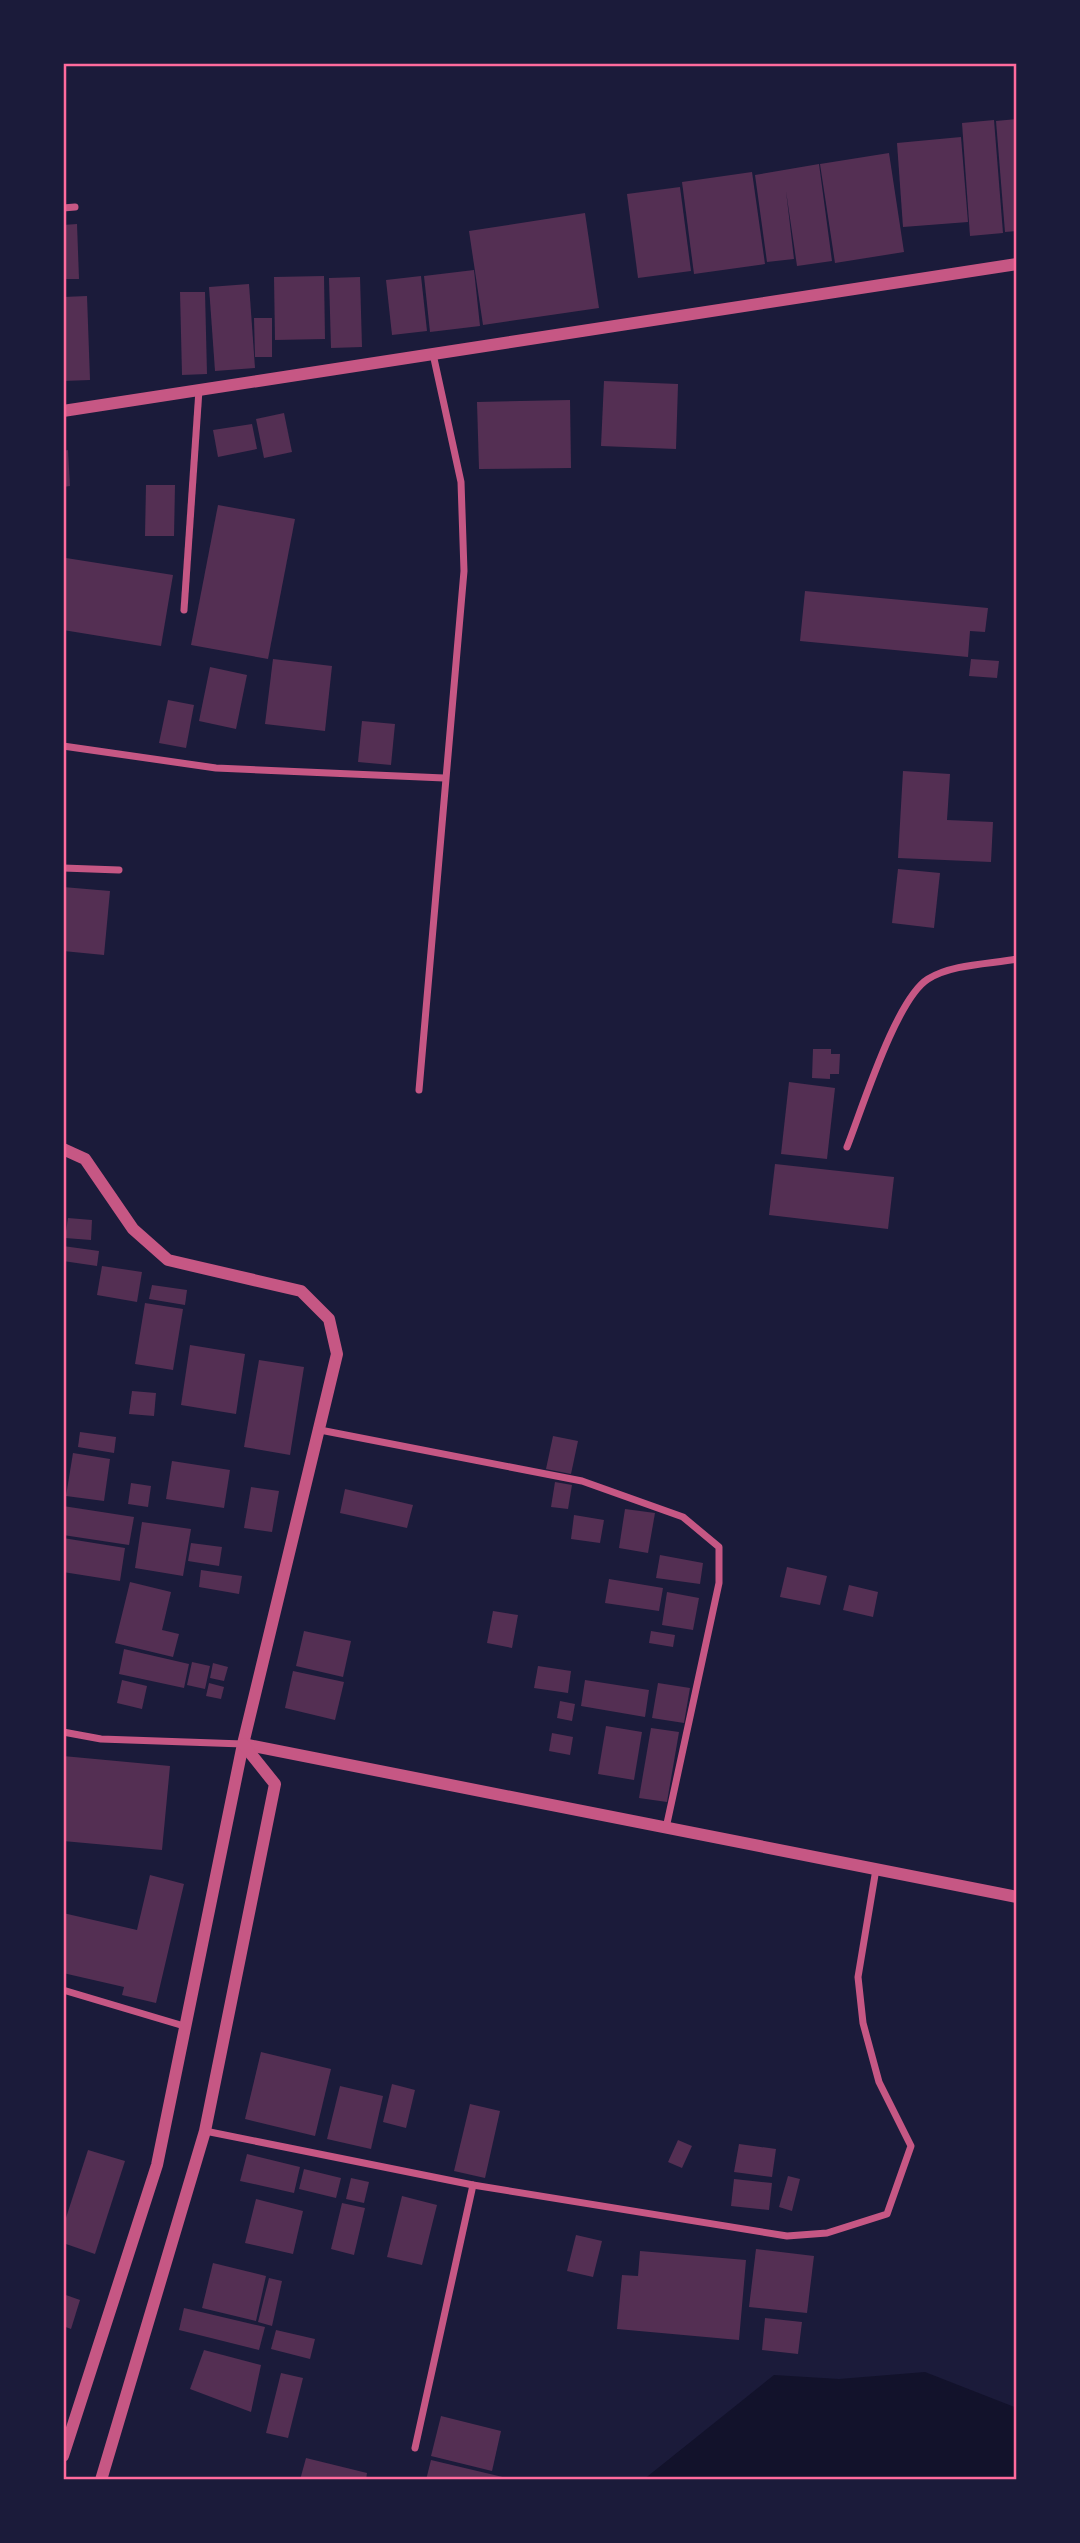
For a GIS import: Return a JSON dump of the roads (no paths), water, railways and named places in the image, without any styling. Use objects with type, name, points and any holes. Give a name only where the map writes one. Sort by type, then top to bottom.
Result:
[{"type":"street","points":[[63,208],[75,207]]},
{"type":"street","points":[[63,411],[1017,264]]},
{"type":"street","points":[[419,1090],[464,571],[461,482],[433,354]]},
{"type":"street","points":[[184,610],[199,390]]},
{"type":"street","points":[[63,746],[216,768],[444,778]]},
{"type":"street","points":[[63,868],[119,870]]},
{"type":"street","points":[[847,1147],[902,1010],[928,979],[957,969],[1017,959]]},
{"type":"street","points":[[63,1149],[85,1158],[132,1228],[168,1260],[301,1291],[330,1319],[337,1354],[243,1744],[157,2165],[63,2456]]},
{"type":"street","points":[[320,1430],[582,1481],[683,1517],[719,1548],[719,1583],[666,1828]]},
{"type":"street","points":[[63,1732],[101,1739],[243,1744],[1017,1897]]},
{"type":"street","points":[[101,2480],[205,2132],[275,1784],[243,1744]]},
{"type":"street","points":[[205,2132],[473,2185],[787,2236],[827,2233],[887,2214],[911,2147],[879,2082],[863,2023],[858,1978],[876,1869]]},
{"type":"street","points":[[63,1990],[184,2026]]},
{"type":"street","points":[[415,2448],[473,2185]]}]
